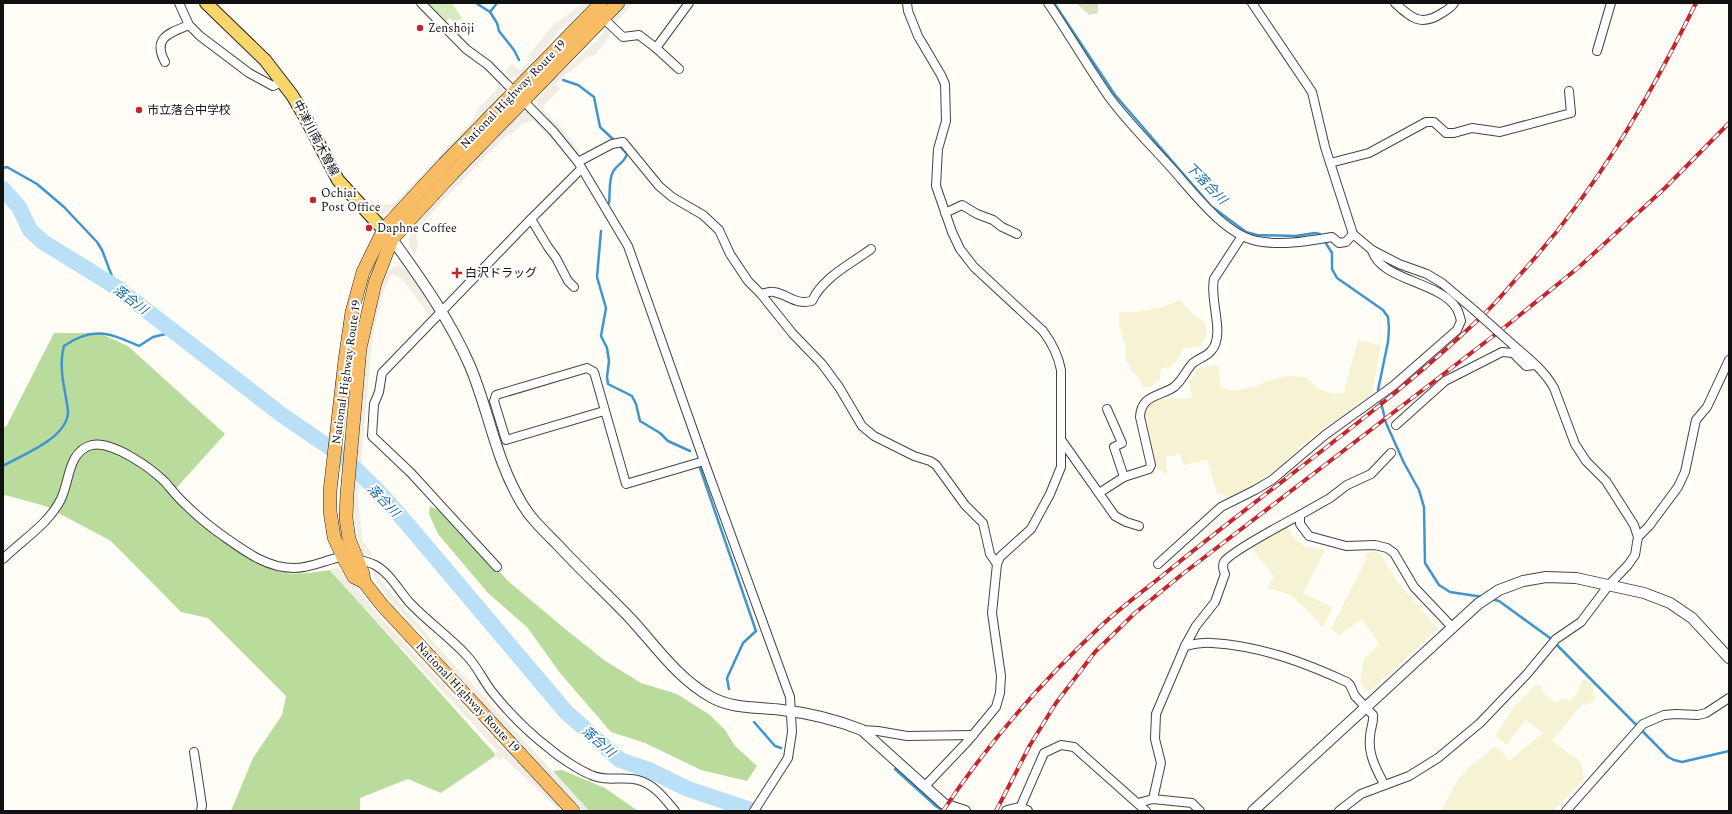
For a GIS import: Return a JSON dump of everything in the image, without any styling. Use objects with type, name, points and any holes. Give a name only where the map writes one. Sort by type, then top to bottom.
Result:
[{"type":"highway","name":"National Highway Route 19","points":[[520,96],[601,3]]},
{"type":"highway","name":"National Highway Route 19","points":[[573,811],[382,606],[364,582],[354,577],[343,557],[331,524],[330,491],[352,312],[363,272],[388,234],[444,164],[520,96],[618,3]]},
{"type":"highway","name":"National Highway Route 19","points":[[364,582],[363,574],[349,539],[346,518],[347,494],[360,348],[366,316],[388,234]]},
{"type":"main road","name":"中津川南木曽線","points":[[206,3],[265,60],[306,117],[338,180],[388,234]]},
{"type":"street","points":[[179,3],[189,25],[200,36],[249,73],[273,86],[282,82]]},
{"type":"street","points":[[421,3],[466,48],[488,65],[520,96],[553,131],[579,165],[628,246],[704,461],[789,693],[792,732],[788,758],[754,811]]},
{"type":"street","points":[[656,48],[690,3]]},
{"type":"street","points":[[907,3],[908,10],[918,36],[945,84],[946,121],[938,149],[936,186],[945,213],[960,249],[974,267],[1043,330],[1052,343],[1059,358],[1061,370],[1061,467],[1050,494],[1031,529],[1000,558],[997,564],[992,613],[1001,676],[1000,693],[996,707],[973,735],[925,786]]},
{"type":"street","points":[[1048,3],[1110,97],[1131,124],[1208,210],[1242,236],[1257,241],[1273,242],[1294,242],[1332,237],[1339,243],[1346,242],[1352,234]]},
{"type":"street","points":[[1252,3],[1312,92],[1330,163],[1352,234],[1372,250],[1399,264],[1427,274],[1442,283],[1535,365],[1550,381],[1554,388],[1576,444],[1586,460],[1606,481],[1634,525],[1638,537],[1635,555],[1628,565],[1608,586],[1581,622],[1556,639],[1527,674],[1480,723],[1438,758],[1409,776],[1384,784],[1361,794],[1339,811]]},
{"type":"street","points":[[1395,3],[1409,16],[1420,21],[1435,18],[1452,7],[1454,3]]},
{"type":"street","points":[[1597,51],[1612,3]]},
{"type":"street","points":[[603,18],[623,37],[639,36],[656,48],[679,69]]},
{"type":"street","points":[[165,62],[161,54],[160,47],[162,41],[170,32],[189,25]]},
{"type":"street","points":[[1330,163],[1369,153],[1426,122],[1434,122],[1446,133],[1454,133],[1472,128],[1500,132],[1571,113],[1569,91]]},
{"type":"street","points":[[498,567],[411,473],[372,436],[374,404],[379,392],[382,373],[531,219],[579,165],[617,143],[626,144],[659,186],[672,197],[703,215],[719,230],[730,254],[748,281],[761,294],[793,334],[822,364],[839,387],[862,426],[874,436],[936,465],[965,505],[983,523],[990,554],[997,564]]},
{"type":"street","points":[[945,213],[962,205],[1017,234]]},
{"type":"street","points":[[531,219],[556,258],[568,281],[574,287]]},
{"type":"street","points":[[388,234],[442,311],[458,339],[471,368],[503,468],[522,504],[536,522],[693,685],[711,697],[731,705],[809,714],[847,724],[862,730],[907,736],[973,735]]},
{"type":"street","points":[[1099,493],[1124,477],[1149,469],[1151,465],[1140,417],[1140,410],[1150,398],[1173,388],[1194,362],[1207,356],[1213,350],[1217,328],[1212,288],[1214,279],[1242,236]]},
{"type":"street","points":[[761,294],[774,292],[794,301],[812,301],[817,291],[824,283],[871,249]]},
{"type":"street","points":[[1158,564],[1221,507],[1272,480],[1320,439],[1384,393],[1457,330],[1461,321],[1457,308],[1448,300],[1422,284],[1391,272],[1379,262],[1372,250]]},
{"type":"street","points":[[1396,425],[1445,381],[1502,352],[1513,353],[1526,366],[1535,365]]},
{"type":"street","points":[[1638,537],[1653,521],[1678,487],[1685,472],[1696,420],[1707,407],[1729,360]]},
{"type":"street","points":[[604,411],[506,440],[494,401],[496,395],[586,368],[594,372],[626,484],[704,461]]},
{"type":"street","points":[[1107,409],[1122,443],[1114,447],[1124,477]]},
{"type":"street","points":[[1062,441],[1116,516],[1126,522],[1138,526]]},
{"type":"street","points":[[3,559],[41,525],[60,502],[75,456],[82,449],[102,444],[123,452],[164,481],[186,506],[213,529],[257,559],[292,568],[308,567],[343,557],[372,563],[384,570],[402,594],[423,616],[443,631],[470,659],[492,692],[513,716],[550,750],[591,775],[606,779],[639,780],[652,787],[663,796],[675,811]]},
{"type":"street","points":[[1153,799],[1161,763],[1155,739],[1156,714],[1185,646],[1196,626],[1215,602],[1225,574],[1223,568],[1224,563],[1228,557],[1330,498],[1348,485],[1371,474],[1391,453]]},
{"type":"street","points":[[1300,515],[1300,524],[1309,536],[1346,546],[1375,545],[1386,548],[1394,553],[1414,587],[1453,628]]},
{"type":"street","points":[[1253,811],[1481,602],[1499,590],[1523,581],[1546,577],[1576,578],[1644,593],[1670,603],[1692,618],[1729,658]]},
{"type":"street","points":[[1185,646],[1211,643],[1250,647],[1304,662],[1347,682],[1355,696],[1373,715],[1374,722],[1370,738],[1372,761],[1384,784]]},
{"type":"street","points":[[1566,811],[1634,732],[1643,724],[1664,715],[1698,715],[1706,713],[1729,698]]},
{"type":"street","points":[[862,730],[944,804],[964,811]]},
{"type":"street","points":[[1007,811],[1024,810],[1044,753],[1061,745],[1074,748],[1146,811]]},
{"type":"street","points":[[194,752],[202,805],[201,811]]},
{"type":"street","points":[[1138,804],[1153,799],[1192,803],[1200,811]]},
{"type":"shaded area","points":[[583,3],[591,3],[562,28],[520,76],[511,78],[505,72],[512,64],[520,70],[531,60],[528,56],[552,26]]},
{"type":"shaded area","points":[[627,3],[633,3],[614,25],[609,37],[595,55],[587,57],[555,84],[560,89],[543,106],[543,110],[563,129],[581,154],[576,154],[562,134],[537,105],[536,100],[548,85],[599,38]]},
{"type":"shaded area","points":[[496,81],[504,89],[501,96],[392,210],[384,214],[379,213],[370,204],[371,199],[377,205],[394,204],[472,121],[478,109],[498,88]]},
{"type":"shaded area","points":[[528,112],[558,143],[558,147],[533,120],[522,124],[513,133],[509,133],[447,196],[419,228],[416,238],[418,242],[414,255],[409,245],[409,237],[414,226],[515,119],[522,113]]},
{"type":"shaded area","points":[[397,265],[403,267],[409,272],[435,312],[435,315],[432,319],[402,279],[393,275],[390,276],[383,294],[376,321],[371,350],[358,496],[362,540],[373,555],[371,556],[362,553],[354,519],[360,420],[369,333],[378,295],[388,271]]},
{"type":"shaded area","points":[[1180,300],[1194,315],[1205,322],[1207,335],[1200,346],[1184,348],[1176,361],[1170,367],[1161,368],[1160,379],[1151,387],[1142,387],[1140,379],[1132,371],[1125,358],[1126,347],[1119,324],[1119,312],[1137,312],[1165,306]]},
{"type":"shaded area","points":[[1358,340],[1381,345],[1372,393],[1303,444],[1279,468],[1254,485],[1230,498],[1217,493],[1207,460],[1184,465],[1180,454],[1166,457],[1167,475],[1156,467],[1145,421],[1145,411],[1151,403],[1159,399],[1192,398],[1189,381],[1199,368],[1218,365],[1221,388],[1235,391],[1286,376],[1306,377],[1318,389],[1335,394],[1344,392]]},
{"type":"shaded area","points":[[1285,527],[1288,528],[1295,539],[1305,546],[1325,550],[1303,593],[1332,607],[1323,628],[1307,610],[1290,595],[1267,589],[1274,576],[1251,548]]},
{"type":"shaded area","points":[[1373,551],[1380,553],[1397,581],[1438,629],[1371,690],[1366,691],[1360,682],[1364,659],[1379,644],[1362,619],[1339,635],[1331,629],[1367,558],[1365,554]]},
{"type":"shaded area","points":[[335,568],[343,570],[381,618],[502,747],[559,805],[559,811],[557,811],[556,807],[541,792],[503,757],[500,760],[494,755],[498,751],[331,572],[330,570]]},
{"type":"shaded area","points":[[378,572],[381,574],[378,578],[436,645],[589,811],[583,811],[461,681],[426,639],[389,599],[377,582],[373,573]]},
{"type":"shaded area","points":[[1582,680],[1592,683],[1595,698],[1594,701],[1581,705],[1552,741],[1581,762],[1584,779],[1553,811],[1441,811],[1458,780],[1472,765],[1494,747],[1500,749],[1509,761],[1543,733],[1526,720],[1506,745],[1496,736],[1513,708],[1536,685],[1543,687],[1541,691],[1555,703],[1566,698],[1570,701],[1578,692]]},
{"type":"green space","points":[[426,3],[452,3],[462,18],[455,24],[450,18],[445,22]]},
{"type":"green space","points":[[1078,3],[1098,3],[1098,13],[1089,15],[1078,5]]},
{"type":"green space","points":[[54,333],[99,333],[128,346],[225,434],[170,495],[223,541],[254,561],[269,568],[290,574],[330,570],[495,754],[495,756],[441,793],[408,779],[360,798],[360,811],[231,811],[253,758],[282,715],[286,696],[208,618],[181,612],[111,541],[45,506],[5,495],[3,497],[3,426],[6,427]]},
{"type":"green space","points":[[430,506],[442,511],[508,581],[604,660],[641,683],[677,694],[710,715],[725,730],[735,746],[757,766],[747,781],[701,770],[645,743],[611,732],[560,673],[527,627],[488,593],[438,534],[429,514]]},
{"type":"green space","points":[[562,770],[605,788],[638,811],[589,811],[553,771]]},
{"type":"waterway","points":[[476,3],[490,12],[497,23],[499,31],[514,50],[519,60]]},
{"type":"waterway","points":[[490,12],[497,3]]},
{"type":"waterway","name":"下落合川","points":[[1054,3],[1115,95],[1211,206],[1246,232],[1257,235],[1295,236],[1315,233],[1320,234],[1332,253],[1332,269],[1337,278],[1383,310],[1388,317],[1389,328],[1388,342],[1378,390],[1386,423],[1404,463],[1419,490],[1424,507],[1425,563],[1439,585],[1450,592],[1483,597]]},
{"type":"waterway","points":[[563,80],[578,85],[594,97],[600,127],[615,141]]},
{"type":"waterway","points":[[609,203],[610,184],[613,171],[624,160],[627,154],[619,145]]},
{"type":"waterway","points":[[3,168],[7,167],[37,184],[64,207],[97,242],[102,250],[116,287]]},
{"type":"waterway","name":"落合川","points":[[3,189],[19,207],[30,230],[43,242],[116,287],[282,415],[342,456],[379,492],[409,526],[566,712],[620,760],[649,770],[688,789],[754,811]]},
{"type":"waterway","points":[[601,231],[597,277],[606,308],[601,336],[607,348],[609,361],[607,377],[608,384],[632,396],[636,404],[640,421],[660,433],[668,441],[690,451]]},
{"type":"waterway","points":[[3,466],[52,438],[60,431],[65,422],[68,413],[62,369],[64,346],[74,340],[93,334],[110,335],[139,346],[153,337],[174,332]]},
{"type":"waterway","points":[[700,468],[756,631],[743,643],[727,678],[729,689]]},
{"type":"waterway","points":[[1491,599],[1499,601],[1550,638],[1668,757],[1682,762],[1729,751]]},
{"type":"waterway","points":[[754,722],[775,746],[781,748]]},
{"type":"waterway","points":[[895,769],[937,807],[944,811]]},
{"type":"railway","points":[[943,811],[960,786],[1017,713],[1059,667],[1103,624],[1212,536],[1369,414],[1445,350],[1495,303],[1544,247],[1594,182],[1658,77],[1696,3]]},
{"type":"railway","points":[[996,811],[1030,745],[1056,703],[1095,652],[1135,613],[1180,576],[1505,327],[1579,267],[1665,188],[1729,123]]},
{"type":"place","name":"Zenshōji","points":[[420,28]]},
{"type":"place","name":"市立落合中学校","points":[[139,110]]},
{"type":"place","name":"Ochiai Post Office","points":[[313,200]]},
{"type":"place","name":"Daphne Coffee","points":[[369,228]]},
{"type":"place","name":"白沢ドラッグ","points":[[457,273]]}]
